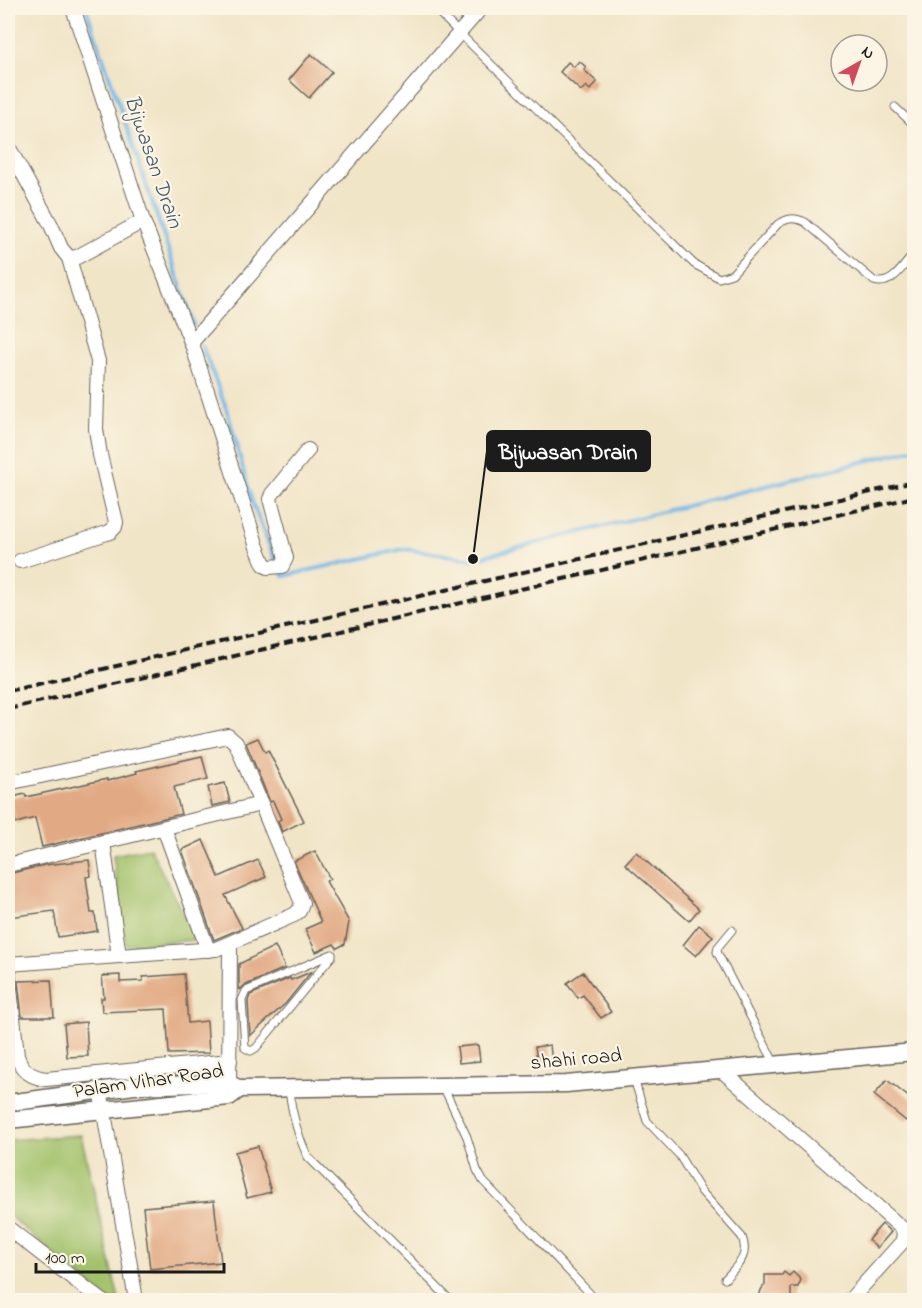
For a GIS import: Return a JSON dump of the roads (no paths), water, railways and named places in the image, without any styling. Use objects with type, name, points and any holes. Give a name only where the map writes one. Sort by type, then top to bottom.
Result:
[{"type":"street","points":[[73,8],[143,221],[191,343],[264,564],[268,567],[279,567],[285,563],[285,555],[270,499],[308,450]]},
{"type":"street","points":[[191,343],[481,8]]},
{"type":"street","points":[[8,146],[61,248],[69,258],[98,361],[96,429],[116,522],[110,532],[20,561]]},
{"type":"street","points":[[69,258],[77,257],[143,221]]},
{"type":"street","points":[[8,783],[228,736],[236,743],[302,903],[302,907],[294,915],[230,944],[208,950],[8,964]]},
{"type":"street","points":[[8,865],[261,804]]},
{"type":"street","points":[[164,828],[208,950]]},
{"type":"street","points":[[103,842],[119,956]]},
{"type":"street","points":[[230,944],[237,1039],[230,1061],[232,1090]]},
{"type":"street","points":[[8,969],[20,1065],[35,1078],[46,1079],[230,1061]]},
{"type":"street","name":"shahi road","points":[[232,1090],[289,1087],[566,1084],[914,1052]]},
{"type":"street","points":[[720,1069],[904,1230],[903,1241],[850,1300]]},
{"type":"street","name":"Palam Vihar Road","points":[[8,1103],[134,1086],[232,1090]]},
{"type":"street","points":[[100,1089],[136,1300]]},
{"type":"street","name":"Palam Vihar Road","points":[[8,1120],[232,1090]]},
{"type":"street","points":[[8,1228],[101,1300]]},
{"type":"lane","points":[[434,8],[694,264],[705,272],[719,278],[732,274],[778,224],[788,218],[796,218],[805,222],[874,280],[881,283],[888,282],[915,253]]},
{"type":"lane","points":[[895,107],[915,125]]},
{"type":"lane","points":[[732,930],[718,947],[717,952],[775,1064]]},
{"type":"lane","points":[[333,954],[256,1048],[251,1051],[237,1039],[242,1000],[246,991],[333,954]]},
{"type":"lane","points":[[634,1076],[647,1121],[679,1155],[701,1191],[742,1237],[745,1254],[725,1279]]},
{"type":"lane","points":[[443,1086],[467,1137],[477,1170],[483,1181],[596,1300]]},
{"type":"lane","points":[[289,1087],[298,1136],[308,1156],[450,1300]]},
{"type":"waterway","name":"Bijwasan Drain","points":[[86,8],[194,325]]},
{"type":"waterway","name":"Bijwasan Drain","points":[[202,346],[227,410],[252,502],[276,562]]},
{"type":"waterway","name":"Bijwasan Drain","points":[[279,569],[284,576],[404,549],[473,559],[914,449]]},
{"type":"railway","points":[[8,691],[914,482]]},
{"type":"railway","points":[[8,709],[914,497]]},
{"type":"place","name":"Bijwasan Drain","points":[[473,559]]}]
